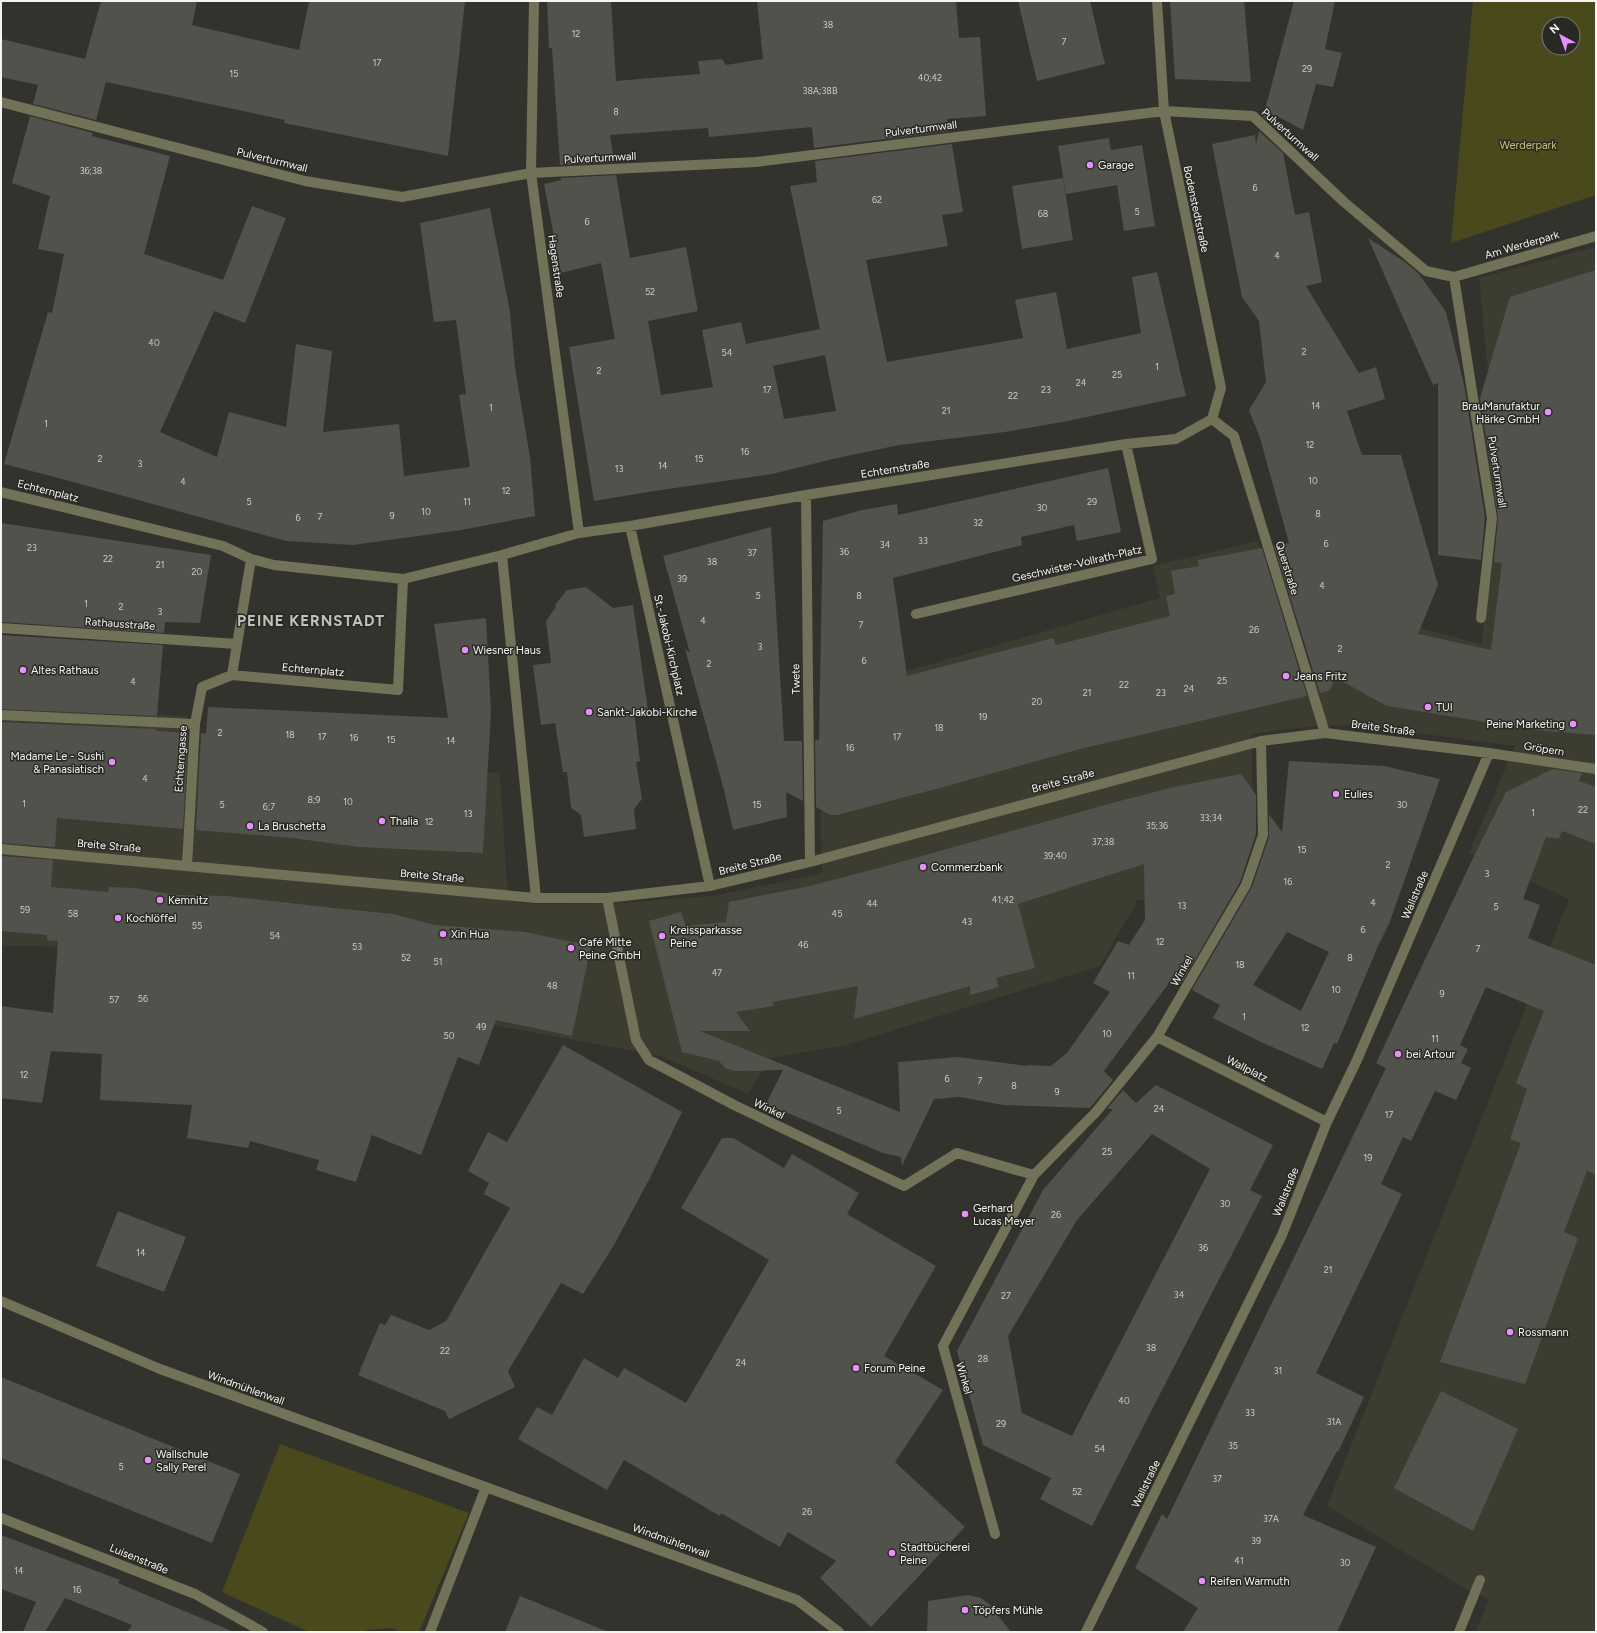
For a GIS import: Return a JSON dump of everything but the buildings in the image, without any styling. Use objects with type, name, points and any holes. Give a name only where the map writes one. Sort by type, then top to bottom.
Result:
[{"type":"street","name":"Hagenstraße","points":[[534,1],[532,173],[579,532]]},
{"type":"street","name":"Bodenstedtstraße","points":[[1157,1],[1164,111],[1221,388],[1212,419]]},
{"type":"street","name":"Pulverturmwall","points":[[1,102],[305,181],[402,197],[532,173],[756,162],[1164,111],[1253,116],[1344,202],[1426,271],[1454,277],[1492,518],[1481,618]]},
{"type":"street","name":"Am Werderpark","points":[[1454,277],[1596,236]]},
{"type":"street","name":"Echternstraße","points":[[579,532],[630,526],[806,495],[1126,444],[1176,439],[1212,419]]},
{"type":"street","name":"Querstraße","points":[[1212,419],[1234,436],[1325,733]]},
{"type":"street","name":"Geschwister-Vollrath-Platz","points":[[916,614],[1152,559],[1126,444]]},
{"type":"street","name":"Echternplatz","points":[[1,492],[223,546],[251,559],[274,565],[403,579],[502,555],[579,532]]},
{"type":"street","name":"Twete","points":[[806,495],[810,862]]},
{"type":"street","name":"St.-Jakobi-Kirchplatz","points":[[630,526],[710,886]]},
{"type":"street","points":[[502,555],[536,898]]},
{"type":"street","points":[[232,675],[251,559]]},
{"type":"street","name":"Echternplatz","points":[[232,675],[398,690],[403,579]]},
{"type":"street","name":"Rathausstraße","points":[[1,628],[237,644]]},
{"type":"street","name":"Echterngasse","points":[[187,865],[195,724],[202,687],[232,675]]},
{"type":"street","points":[[1,715],[195,724]]},
{"type":"street","name":"Breite Straße","points":[[1,849],[536,898],[607,898],[710,886],[810,862],[1261,741],[1325,733],[1489,753]]},
{"type":"street","name":"Winkel","points":[[996,1534],[943,1346],[1034,1175],[1096,1112],[1157,1037],[1246,885],[1263,835],[1261,741]]},
{"type":"street","name":"Gröpern","points":[[1489,753],[1596,769]]},
{"type":"street","name":"Wallstraße","points":[[1086,1632],[1282,1235],[1327,1122],[1360,1052],[1489,753]]},
{"type":"street","name":"Winkel","points":[[607,898],[636,1040],[649,1060],[736,1106],[904,1186],[957,1153],[1034,1175]]},
{"type":"street","name":"Wallplatz","points":[[1157,1037],[1327,1122]]},
{"type":"street","name":"Windmühlenwall","points":[[1,1301],[160,1369],[797,1600],[839,1632]]},
{"type":"street","points":[[430,1632],[486,1487]]},
{"type":"street","name":"Luisenstraße","points":[[1,1518],[195,1594],[263,1632]]},
{"type":"street","points":[[1459,1632],[1480,1580]]},
{"type":"shaded area","points":[[1596,247],[1596,1632],[1475,1632],[1489,1599],[1466,1589],[1327,1506],[1569,899],[1469,853],[1515,746],[1356,725],[1313,726],[1251,734],[1254,831],[1229,897],[1138,900],[1100,966],[846,1045],[771,1058],[748,1094],[661,1056],[100,952],[42,946],[1,946],[1,708],[187,716],[184,754],[500,773],[508,901],[536,904],[621,903],[713,896],[823,873],[821,837],[819,687],[914,669],[1160,598],[1153,566],[1257,541],[1299,678],[1377,617],[1481,644],[1502,502],[1497,466],[1479,278]]},
{"type":"green space","name":"Werderpark","points":[[1473,1],[1596,1],[1596,195],[1451,243]]},
{"type":"green space","points":[[280,1444],[469,1513],[419,1632],[401,1632],[392,1628],[359,1632],[309,1632],[222,1592]]},
{"type":"place","name":"Garage","points":[[1090,165]]},
{"type":"place","name":"BrauManufaktur Härke GmbH","points":[[1548,412]]},
{"type":"place","name":"Wiesner Haus","points":[[465,650]]},
{"type":"place","name":"Altes Rathaus","points":[[23,670]]},
{"type":"place","name":"Jeans Fritz","points":[[1286,676]]},
{"type":"place","name":"TUI","points":[[1428,707]]},
{"type":"place","name":"Sankt-Jakobi-Kirche","points":[[589,712]]},
{"type":"place","name":"Peine Marketing","points":[[1573,724]]},
{"type":"place","name":"Madame Le - Sushi & Panasiatisch","points":[[112,762]]},
{"type":"place","name":"Eulies","points":[[1336,794]]},
{"type":"place","name":"Thalia","points":[[382,821]]},
{"type":"place","name":"La Bruschetta","points":[[250,826]]},
{"type":"place","name":"Commerzbank","points":[[923,867]]},
{"type":"place","name":"Kemnitz","points":[[160,900]]},
{"type":"place","name":"Kochlöffel","points":[[118,918]]},
{"type":"place","name":"Xin Hua","points":[[443,934]]},
{"type":"place","name":"Kreissparkasse Peine","points":[[662,936]]},
{"type":"place","name":"Café Mitte Peine GmbH","points":[[571,948]]},
{"type":"place","name":"bei Artour","points":[[1398,1054]]},
{"type":"place","name":"Gerhard Lucas Meyer","points":[[965,1214]]},
{"type":"place","name":"Rossmann","points":[[1510,1332]]},
{"type":"place","name":"Forum Peine","points":[[856,1368]]},
{"type":"place","name":"Wallschule Sally Perel","points":[[148,1460]]},
{"type":"place","name":"Stadtbücherei Peine","points":[[892,1553]]},
{"type":"place","name":"Reifen Warmuth","points":[[1202,1581]]},
{"type":"place","name":"Töpfers Mühle","points":[[965,1610]]},
{"type":"district","name":"PEINE KERNSTADT","points":[[311,621]]}]
